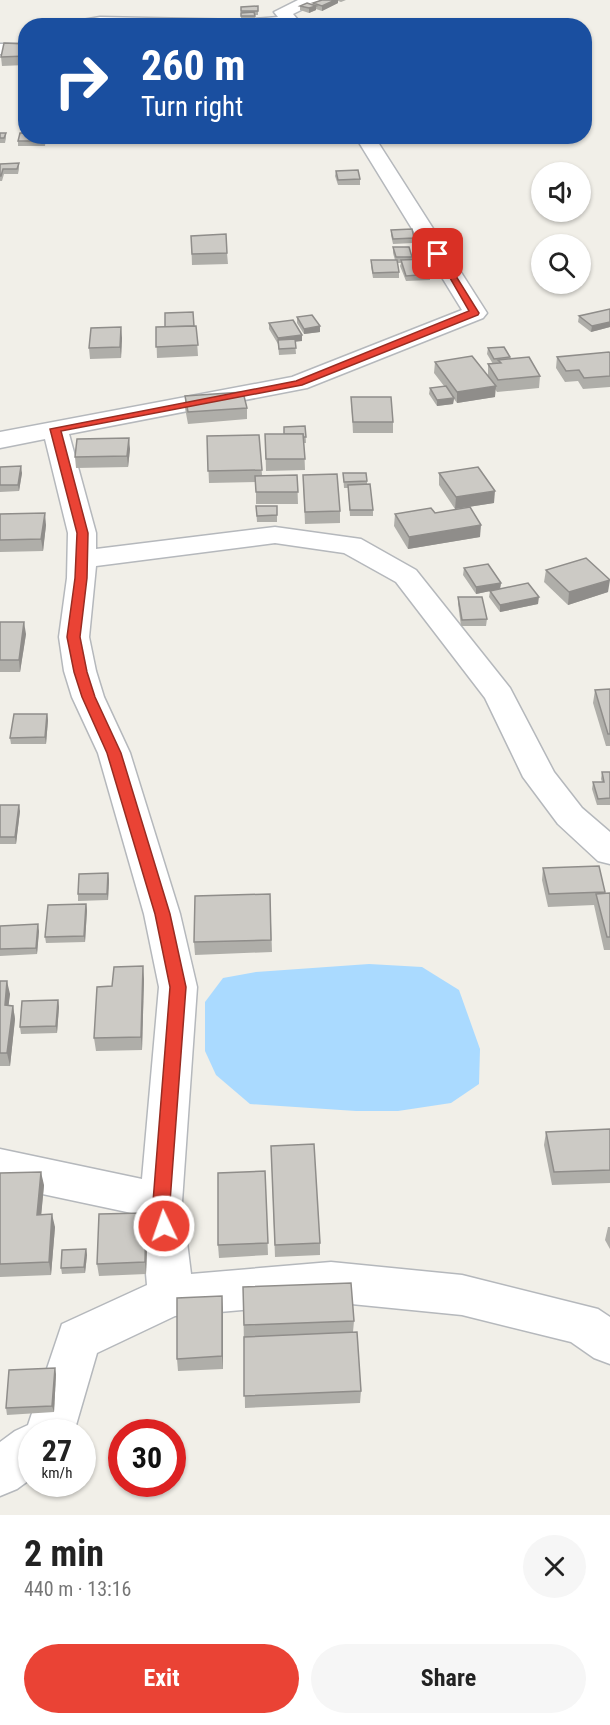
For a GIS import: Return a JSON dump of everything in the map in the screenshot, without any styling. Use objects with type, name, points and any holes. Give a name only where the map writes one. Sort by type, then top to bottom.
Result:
[{"type":"street","points":[[288,18],[282,12],[313,0]]},
{"type":"street","points":[[0,49],[18,49]]},
{"type":"street","points":[[0,440],[298,383],[475,313],[369,144]]},
{"type":"street","points":[[55,429],[82,533],[74,637],[80,672],[88,697],[114,753],[162,914],[178,987],[161,1202],[171,1296]]},
{"type":"street","points":[[81,560],[275,535],[351,545],[406,576],[499,695],[540,777],[570,816],[610,852]]},
{"type":"street","points":[[0,1167],[64,1179],[161,1202]]},
{"type":"street","points":[[54,1419],[78,1339],[171,1296],[331,1282],[462,1294],[582,1324],[610,1343]]},
{"type":"street","points":[[0,1472],[18,1458]]},
{"type":"water","points":[[369,964],[422,967],[459,990],[480,1049],[479,1084],[451,1103],[398,1111],[356,1111],[250,1104],[216,1075],[205,1051],[205,1002],[223,978],[256,972]]},
{"type":"building","points":[[335,0],[322,6],[313,3]]},
{"type":"building","points":[[307,3],[316,6],[309,8],[300,6]]},
{"type":"building","points":[[258,6],[258,11],[241,11],[241,7]]},
{"type":"building","points":[[254,12],[255,16],[241,16],[241,13]]},
{"type":"building","points":[[4,43],[18,44],[18,56],[1,57]]},
{"type":"building","points":[[0,133],[6,133],[4,138],[0,138]]},
{"type":"building","points":[[19,163],[17,169],[3,169],[0,176],[0,164]]},
{"type":"building","points":[[358,170],[360,179],[338,180],[336,171]]},
{"type":"building","points":[[412,229],[414,238],[393,239],[391,230]]},
{"type":"building","points":[[226,234],[227,253],[192,254],[191,236]]},
{"type":"building","points":[[393,247],[409,247],[412,257],[396,257]]},
{"type":"building","points":[[425,259],[430,274],[406,276],[401,260]]},
{"type":"building","points":[[371,260],[397,260],[399,272],[373,273]]},
{"type":"building","points":[[610,309],[610,322],[592,326],[579,316]]},
{"type":"building","points":[[193,312],[194,326],[165,327],[165,313]]},
{"type":"building","points":[[312,315],[320,326],[304,329],[297,317]]},
{"type":"building","points":[[293,320],[302,335],[278,338],[269,323]]},
{"type":"building","points":[[196,326],[198,345],[156,347],[156,327]]},
{"type":"building","points":[[121,327],[120,347],[89,348],[91,328]]},
{"type":"building","points":[[295,339],[296,348],[279,349],[278,340]]},
{"type":"building","points":[[504,347],[510,357],[494,359],[488,348]]},
{"type":"building","points":[[609,352],[610,376],[584,378],[579,370],[566,371],[557,357]]},
{"type":"building","points":[[472,356],[496,386],[457,392],[435,362]]},
{"type":"building","points":[[529,357],[540,376],[498,380],[488,364],[501,363],[498,360]]},
{"type":"building","points":[[446,386],[454,398],[437,400],[430,388]]},
{"type":"building","points":[[243,392],[247,408],[188,412],[185,396]]},
{"type":"building","points":[[351,397],[391,397],[393,422],[353,422]]},
{"type":"building","points":[[305,426],[306,437],[303,437],[303,434],[284,434],[284,427]]},
{"type":"building","points":[[265,434],[303,434],[305,459],[266,459]]},
{"type":"building","points":[[259,435],[262,470],[208,471],[207,436]]},
{"type":"building","points":[[129,438],[127,456],[75,457],[77,439]]},
{"type":"building","points":[[21,466],[18,485],[0,485],[0,467]]},
{"type":"building","points":[[478,467],[495,491],[456,497],[439,473]]},
{"type":"building","points":[[343,473],[366,473],[367,481],[344,482]]},
{"type":"building","points":[[337,474],[340,511],[305,512],[303,475]]},
{"type":"building","points":[[297,475],[298,492],[256,492],[255,476]]},
{"type":"building","points":[[370,484],[373,510],[350,510],[348,485]]},
{"type":"building","points":[[256,506],[277,506],[277,515],[257,516]]},
{"type":"building","points":[[470,507],[481,525],[409,537],[395,514],[431,508],[435,513]]},
{"type":"building","points":[[45,513],[41,539],[0,540],[0,514]]},
{"type":"building","points":[[586,558],[610,580],[569,592],[546,570]]},
{"type":"building","points":[[488,564],[501,583],[476,587],[464,568]]},
{"type":"building","points":[[528,583],[539,597],[500,605],[490,591]]},
{"type":"building","points":[[458,597],[482,597],[487,619],[462,620]]},
{"type":"building","points":[[0,622],[24,622],[19,660],[0,660]]},
{"type":"building","points":[[610,689],[610,734],[608,734],[595,690]]},
{"type":"building","points":[[14,714],[47,714],[45,737],[10,738]]},
{"type":"building","points":[[602,772],[610,772],[610,798],[598,799],[593,782],[604,782]]},
{"type":"building","points":[[0,805],[19,805],[15,837],[0,837]]},
{"type":"building","points":[[599,866],[605,892],[549,894],[543,868]]},
{"type":"building","points":[[108,873],[107,894],[78,894],[79,874]]},
{"type":"building","points":[[610,893],[610,937],[607,937],[596,894]]},
{"type":"building","points":[[270,894],[271,940],[194,942],[195,896]]},
{"type":"building","points":[[86,904],[84,936],[45,937],[48,905]]},
{"type":"building","points":[[38,924],[36,948],[0,949],[0,926]]},
{"type":"building","points":[[143,966],[141,1037],[94,1038],[97,987],[112,986],[114,967]]},
{"type":"building","points":[[0,981],[7,981],[5,1005],[13,1006],[7,1053],[0,1053]]},
{"type":"building","points":[[58,1000],[56,1026],[20,1027],[22,1001]]},
{"type":"building","points":[[610,1129],[610,1170],[554,1172],[546,1132]]},
{"type":"building","points":[[314,1144],[320,1243],[275,1245],[271,1146]]},
{"type":"building","points":[[265,1171],[268,1243],[218,1245],[218,1173]]},
{"type":"building","points":[[41,1172],[37,1215],[52,1214],[49,1262],[0,1264],[0,1173]]},
{"type":"building","points":[[146,1213],[145,1262],[97,1264],[99,1214]]},
{"type":"building","points":[[86,1249],[84,1267],[61,1268],[62,1250]]},
{"type":"building","points":[[351,1283],[354,1321],[244,1325],[243,1287]]},
{"type":"building","points":[[222,1296],[222,1356],[177,1359],[177,1298]]},
{"type":"building","points":[[357,1332],[361,1391],[244,1396],[244,1337]]},
{"type":"building","points":[[55,1368],[52,1406],[6,1408],[9,1370]]},
{"type":"route","points":[[164,1226],[161,1202],[178,987],[162,914],[114,753],[88,697],[80,672],[74,637],[81,578],[82,533],[55,429],[298,383],[475,313],[438,254]]}]
